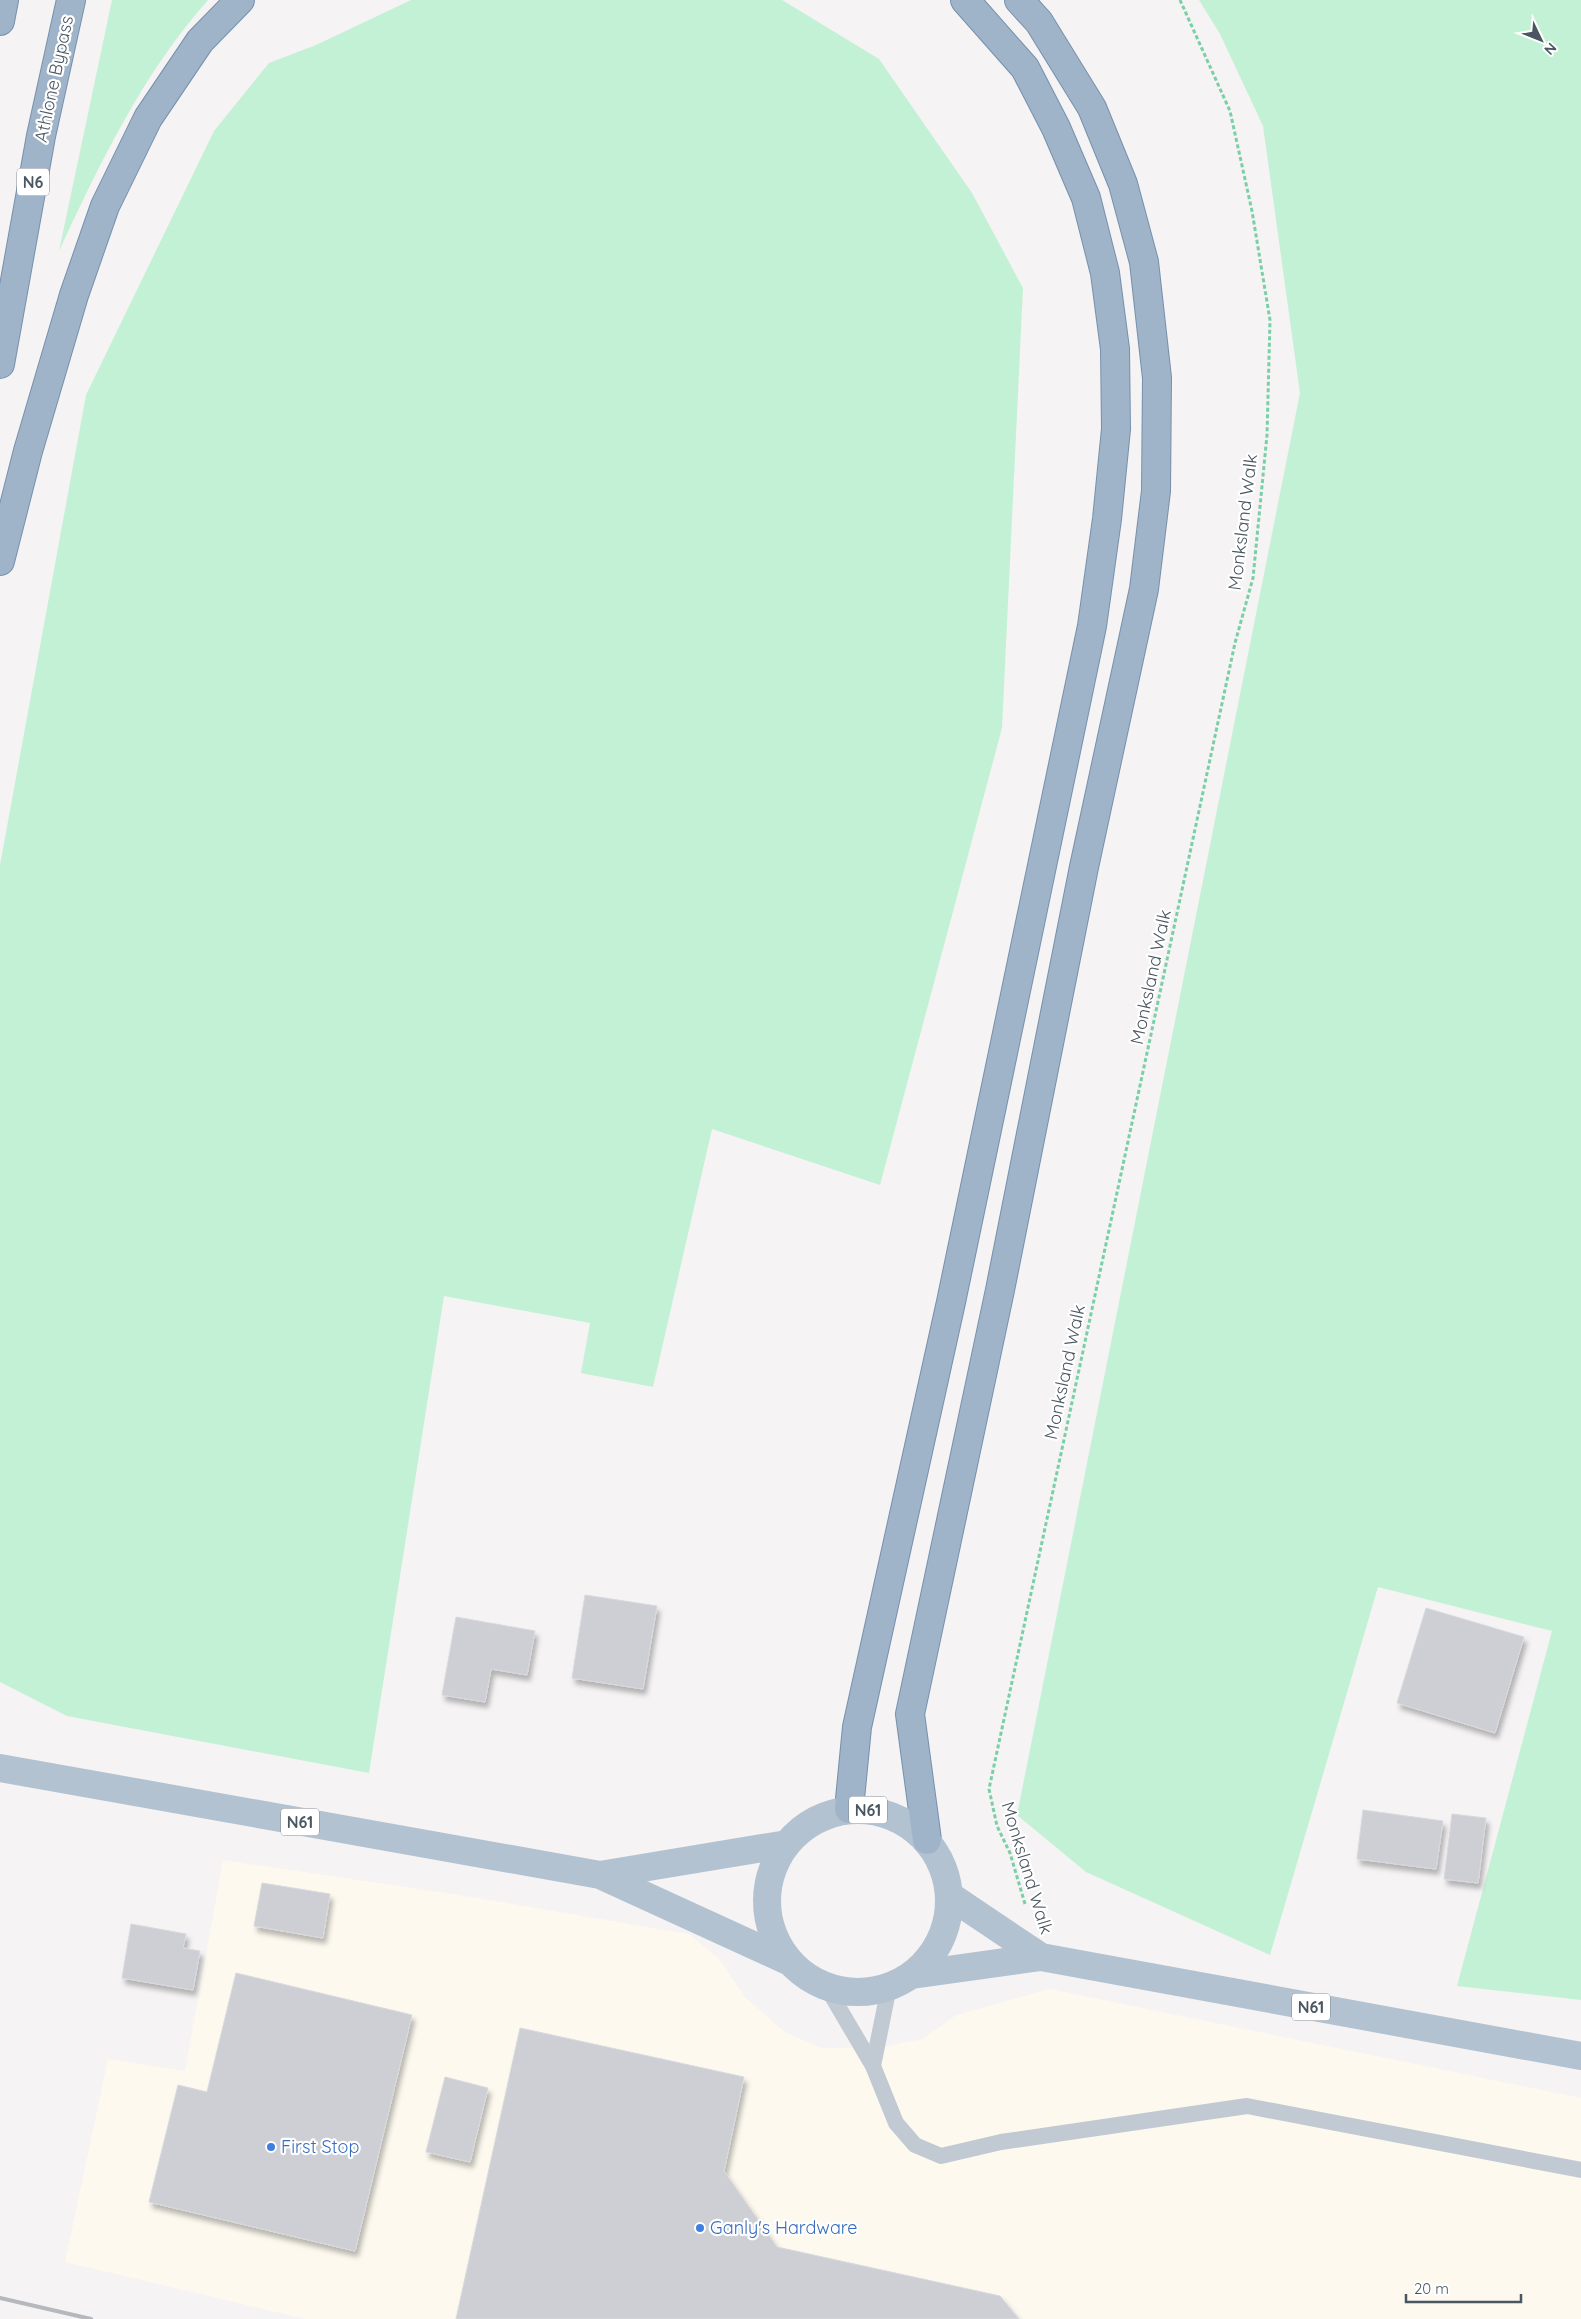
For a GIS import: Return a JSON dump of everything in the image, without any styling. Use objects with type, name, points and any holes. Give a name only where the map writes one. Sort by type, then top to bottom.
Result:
[{"type":"highway","points":[[0,21],[4,0]]},
{"type":"highway","name":"Athlone Bypass","points":[[0,364],[41,136],[71,0]]},
{"type":"highway","points":[[0,561],[28,451],[74,296],[105,206],[148,118],[200,42],[240,0]]},
{"type":"highway","points":[[849,1809],[857,1727],[953,1292],[1092,626],[1107,519],[1116,429],[1115,349],[1105,272],[1086,198],[1056,128],[1025,68],[965,0]]},
{"type":"highway","points":[[927,1840],[910,1714],[1000,1290],[1082,877],[1144,589],[1156,491],[1156,368],[1144,262],[1123,184],[1092,108],[1039,22],[1019,0]]},
{"type":"main road","name":"N61","points":[[0,1768],[600,1875],[790,1962]]},
{"type":"main road","name":"N61","points":[[912,1975],[933,1953],[947,1926],[950,1896],[943,1866],[927,1840],[911,1826],[892,1816],[871,1810],[849,1809],[826,1815],[805,1827],[787,1844],[774,1866],[767,1890],[768,1916],[776,1941],[790,1962],[806,1976],[826,1986],[846,1991],[868,1992],[888,1987],[912,1975],[1041,1957],[1581,2056]]},
{"type":"main road","name":"N61","points":[[600,1875],[787,1844]]},
{"type":"main road","name":"N61","points":[[950,1896],[1041,1957]]},
{"type":"lane","points":[[826,1986],[873,2066],[896,2123],[915,2145],[941,2156],[1001,2142],[1247,2106],[1581,2170]]},
{"type":"lane","points":[[873,2066],[888,1987]]},
{"type":"path","name":"Monksland Walk","points":[[1041,1957],[1010,1853],[997,1826],[989,1789],[1235,643],[1253,578],[1267,435],[1270,320],[1252,211],[1230,111],[1180,0]]},
{"type":"shaded area","points":[[223,1860],[466,1896],[689,1934],[719,1959],[745,1997],[785,2032],[822,2048],[881,2047],[923,2039],[956,2015],[1050,1989],[1581,2098],[1581,2319],[306,2319],[65,2262],[108,2059],[185,2071]]},
{"type":"green space","points":[[112,0],[208,0],[185,28],[143,88],[107,152],[59,251]]},
{"type":"green space","points":[[411,0],[782,0],[879,59],[972,193],[1023,288],[1002,728],[880,1185],[712,1129],[653,1387],[581,1373],[590,1323],[444,1296],[369,1773],[67,1716],[0,1682],[0,865],[86,395],[214,131],[269,63],[316,45]]},
{"type":"green space","points":[[1199,0],[1581,0],[1581,2000],[1457,1986],[1552,1631],[1378,1587],[1270,1955],[1086,1872],[1017,1815],[1300,393],[1263,126],[1220,34]]},
{"type":"building","points":[[585,1595],[657,1606],[643,1689],[572,1678]]},
{"type":"building","points":[[1426,1608],[1524,1637],[1495,1733],[1397,1703]]},
{"type":"building","points":[[456,1617],[535,1631],[527,1675],[491,1669],[485,1702],[442,1695]]},
{"type":"building","points":[[1363,1810],[1443,1821],[1436,1869],[1357,1859]]},
{"type":"building","points":[[1452,1814],[1486,1818],[1478,1883],[1444,1879]]},
{"type":"building","points":[[262,1883],[330,1894],[323,1938],[254,1926]]},
{"type":"building","points":[[131,1924],[186,1934],[183,1948],[200,1951],[193,1990],[122,1978]]},
{"type":"building","name":"First Stop","points":[[236,1973],[412,2015],[355,2251],[149,2202],[178,2085],[207,2092]]},
{"type":"building","points":[[520,2028],[744,2077],[724,2171],[777,2247],[1000,2296],[1019,2319],[456,2319]]},
{"type":"building","points":[[445,2077],[488,2088],[470,2162],[426,2152]]},
{"type":"railway","points":[[0,2298],[91,2319]]},
{"type":"place","name":"First Stop","points":[[271,2147]]},
{"type":"place","name":"Ganly's Hardware","points":[[700,2228]]}]
